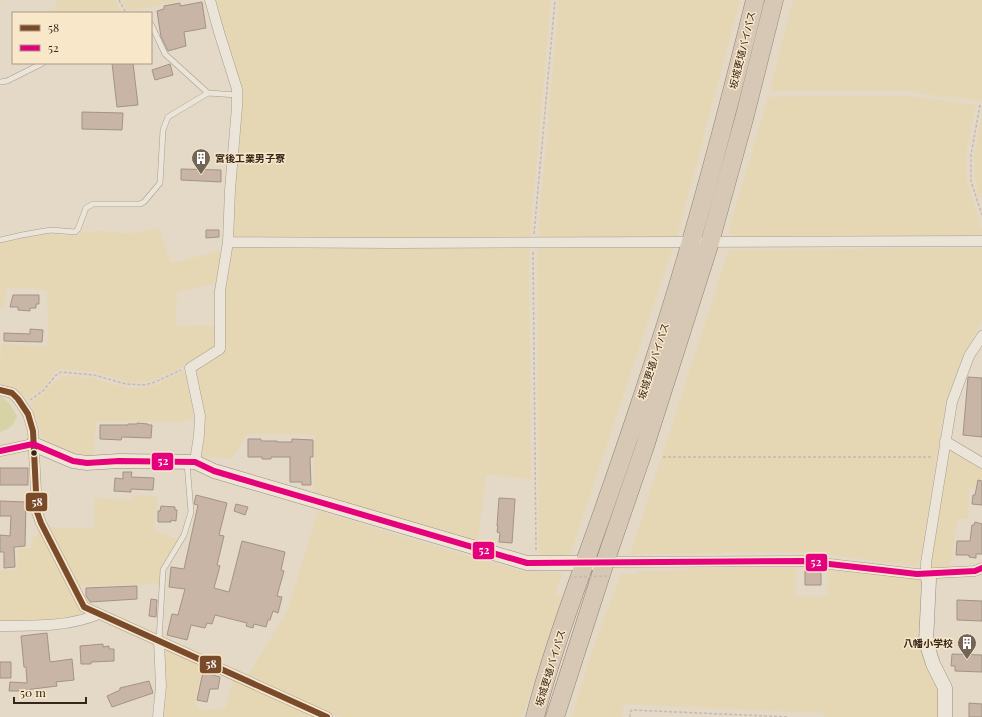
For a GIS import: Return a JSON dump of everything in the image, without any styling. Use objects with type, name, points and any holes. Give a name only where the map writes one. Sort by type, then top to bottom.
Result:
[{"type":"highway","name":"坂城更埴バイパス","points":[[535,717],[560,632],[658,350],[691,241],[737,75],[755,0]]},
{"type":"highway","name":"坂城更埴バイパス","points":[[555,717],[608,569],[710,242],[744,119],[774,0]]},
{"type":"street","points":[[191,462],[199,435],[200,416],[190,368],[220,349],[220,291],[228,242],[230,190],[237,108],[237,89],[210,0]]},
{"type":"street","points":[[228,242],[379,243],[982,241]]},
{"type":"street","points":[[945,717],[945,688],[933,664],[926,642],[929,580],[926,574],[926,564],[952,402],[957,385],[969,356],[982,336]]},
{"type":"street","points":[[0,390],[12,393],[28,414],[33,444],[37,512],[41,523],[84,607],[327,717]]},
{"type":"street","points":[[945,442],[982,463]]},
{"type":"street","points":[[0,451],[33,444],[73,461],[87,463],[119,461],[191,462],[214,471],[527,563],[585,563],[608,569],[803,561],[926,574],[975,571],[982,568]]},
{"type":"street","points":[[0,626],[59,623],[87,619],[99,614]]},
{"type":"street","points":[[158,717],[161,686],[159,641]]},
{"type":"lane","points":[[152,26],[166,54],[208,93]]},
{"type":"lane","points":[[0,82],[41,64]]},
{"type":"lane","points":[[0,240],[22,234],[51,230],[75,232],[78,229],[86,208],[93,204],[140,204],[144,202],[160,183],[163,130],[168,117],[208,93],[237,94]]},
{"type":"lane","points":[[159,641],[163,570],[184,535],[191,512],[191,462]]},
{"type":"path","points":[[119,0],[125,12]]},
{"type":"path","points":[[536,564],[533,242],[555,0]]},
{"type":"path","points":[[980,105],[971,155],[971,181],[982,215]]},
{"type":"path","points":[[22,405],[44,390],[55,376],[61,372],[94,375],[126,384],[145,385],[155,382],[182,369],[190,368]]},
{"type":"path","points":[[662,457],[942,457]]},
{"type":"path","points":[[569,576],[608,569]]},
{"type":"path","points":[[630,717],[630,712],[632,710],[789,717]]},
{"type":"shaded area","points":[[56,0],[115,0],[121,12],[50,12],[49,10],[57,10]]},
{"type":"shaded area","points":[[122,0],[187,0],[128,11]]},
{"type":"shaded area","points":[[215,0],[551,0],[530,235],[527,238],[234,238],[232,235],[234,68]]},
{"type":"shaded area","points":[[559,0],[740,0],[677,237],[540,238],[538,234]]},
{"type":"shaded area","points":[[793,0],[982,0],[982,101],[937,96],[911,91],[770,91]]},
{"type":"shaded area","points":[[906,96],[976,105],[966,154],[967,181],[982,229],[982,234],[978,236],[759,238],[735,236],[728,233],[768,97]]},
{"type":"shaded area","points":[[982,113],[982,196],[979,197],[975,180],[974,156]]},
{"type":"shaded area","points":[[159,228],[170,262],[178,262],[221,250],[216,283],[177,292],[176,326],[216,325],[214,346],[190,363],[159,378],[145,382],[128,382],[95,372],[59,369],[42,389],[27,399],[17,389],[0,384],[1,344],[48,347],[47,290],[7,287],[3,308],[0,308],[0,243],[47,234],[76,236],[81,232],[97,231],[132,233]]},
{"type":"shaded area","points":[[539,247],[673,247],[570,555],[542,556],[539,553],[537,249]]},
{"type":"shaded area","points":[[231,248],[529,248],[531,479],[486,474],[478,541],[313,493],[315,435],[247,434],[232,459],[202,457],[205,417],[196,376],[197,370],[224,353],[224,293]]},
{"type":"shaded area","points":[[982,248],[982,320],[965,353],[946,400],[920,563],[914,566],[806,552],[630,554],[729,250]]},
{"type":"shaded area","points":[[184,371],[186,374],[194,418],[178,422],[96,421],[93,456],[76,456],[50,445],[43,439],[30,403],[46,391],[57,379],[63,376],[96,378],[108,383],[131,388],[145,388],[156,385]]},
{"type":"shaded area","points":[[0,396],[9,403],[17,416],[10,427],[0,432]]},
{"type":"shaded area","points":[[947,448],[982,467],[982,489],[969,488],[968,519],[958,519],[950,568],[935,569],[930,565]]},
{"type":"shaded area","points":[[132,495],[158,497],[154,531],[181,540],[165,565],[161,584],[80,586],[48,527],[94,528],[95,498],[132,500]]},
{"type":"shaded area","points":[[318,511],[522,571],[563,572],[555,594],[562,597],[522,717],[340,717],[248,675],[287,612]]},
{"type":"shaded area","points":[[41,532],[82,616],[44,621],[0,622],[0,570],[17,570],[18,548],[32,548],[33,538]]},
{"type":"shaded area","points":[[707,567],[796,568],[796,596],[827,597],[829,570],[921,580],[924,584],[940,689],[940,717],[825,717],[824,713],[624,704],[622,717],[572,717],[590,656],[621,574],[638,574],[638,571],[669,571]]},
{"type":"shaded area","points":[[167,649],[203,665],[195,701],[199,710],[226,708],[233,679],[317,717],[163,717],[166,694],[163,652]]},
{"type":"building","points":[[202,2],[206,28],[184,32],[186,46],[168,51],[161,37],[157,11],[164,9],[164,6],[180,3],[180,6]]},
{"type":"building","points":[[112,64],[133,64],[138,105],[117,107]]},
{"type":"building","points":[[170,64],[173,75],[155,80],[152,70]]},
{"type":"building","points":[[82,112],[123,113],[122,130],[82,129]]},
{"type":"building","name":"宮後工業男子寮","points":[[181,169],[221,170],[221,182],[181,180]]},
{"type":"building","points":[[206,230],[219,230],[219,237],[206,238]]},
{"type":"building","points":[[13,295],[39,295],[39,304],[36,304],[36,308],[30,308],[30,311],[18,310],[18,307],[10,307]]},
{"type":"building","points":[[30,329],[43,330],[42,342],[4,341],[4,333],[30,334]]},
{"type":"building","points":[[968,377],[982,378],[982,437],[963,435]]},
{"type":"building","points":[[137,423],[152,425],[151,438],[122,437],[121,440],[100,439],[100,425],[128,425]]},
{"type":"building","points":[[248,439],[261,439],[261,441],[277,442],[292,442],[292,439],[313,440],[313,457],[310,457],[311,485],[302,485],[302,482],[290,482],[290,457],[271,457],[271,459],[262,459],[262,457],[248,457]]},
{"type":"building","points":[[0,468],[28,468],[28,485],[0,485]]},
{"type":"building","points":[[123,472],[132,472],[131,477],[154,478],[153,490],[131,489],[131,492],[114,491],[115,478],[123,479]]},
{"type":"building","points":[[978,480],[982,481],[982,505],[972,504],[973,495],[975,495]]},
{"type":"building","points":[[196,495],[227,503],[219,535],[224,536],[217,565],[220,566],[214,588],[229,592],[242,541],[285,552],[281,570],[284,571],[277,596],[282,597],[278,613],[273,611],[266,627],[254,624],[253,628],[246,626],[247,623],[215,615],[212,624],[207,623],[205,628],[191,625],[187,640],[167,635],[172,614],[178,615],[185,589],[169,587],[171,567],[184,569],[198,505],[194,504]]},
{"type":"building","points":[[499,498],[515,499],[512,543],[499,542],[500,533],[497,532],[497,526]]},
{"type":"building","points":[[0,501],[26,502],[25,546],[14,547],[15,567],[4,568],[4,552],[0,552],[0,535],[10,536],[11,516],[0,516]]},
{"type":"building","points":[[236,504],[248,507],[245,515],[234,511]]},
{"type":"building","points":[[161,506],[175,507],[175,510],[177,510],[176,521],[171,520],[171,522],[158,522],[158,511],[160,511]]},
{"type":"building","points":[[975,522],[982,524],[982,554],[976,554],[976,558],[969,557],[969,555],[956,555],[957,541],[970,541],[972,525],[974,525]]},
{"type":"building","points":[[805,571],[821,572],[821,585],[805,585]]},
{"type":"building","points":[[137,586],[137,599],[90,602],[86,596],[86,588]]},
{"type":"building","points":[[151,599],[157,600],[156,617],[149,616]]},
{"type":"building","name":"八幡小学校","points":[[957,600],[982,601],[982,621],[957,620]]},
{"type":"building","points":[[47,633],[50,662],[72,659],[74,680],[56,682],[57,686],[9,691],[10,682],[27,683],[21,636]]},
{"type":"building","points":[[103,644],[103,647],[109,646],[109,649],[114,649],[114,661],[81,664],[80,646]]},
{"type":"building","name":"八幡小学校","points":[[952,654],[982,655],[982,672],[955,671],[955,666],[951,666]]},
{"type":"building","points":[[0,662],[11,662],[11,678],[0,678]]},
{"type":"building","points":[[203,672],[220,677],[218,689],[210,689],[207,702],[197,700]]},
{"type":"building","points":[[149,681],[153,693],[112,707],[107,696],[120,690],[120,688]]},
{"type":"building","points":[[969,703],[982,704],[982,717],[969,717]]},
{"type":"transit line","name":"58","points":[[0,390],[12,393],[28,414],[33,431],[37,512],[41,523],[84,607],[327,717]]},
{"type":"transit line","name":"52","points":[[0,451],[33,444],[73,461],[87,463],[119,461],[195,462],[214,471],[527,563],[803,561],[917,574],[975,571],[982,568]]},
{"type":"place","name":"宮後工業男子寮","points":[[201,175]]},
{"type":"place","name":"八幡小学校","points":[[967,660]]}]
